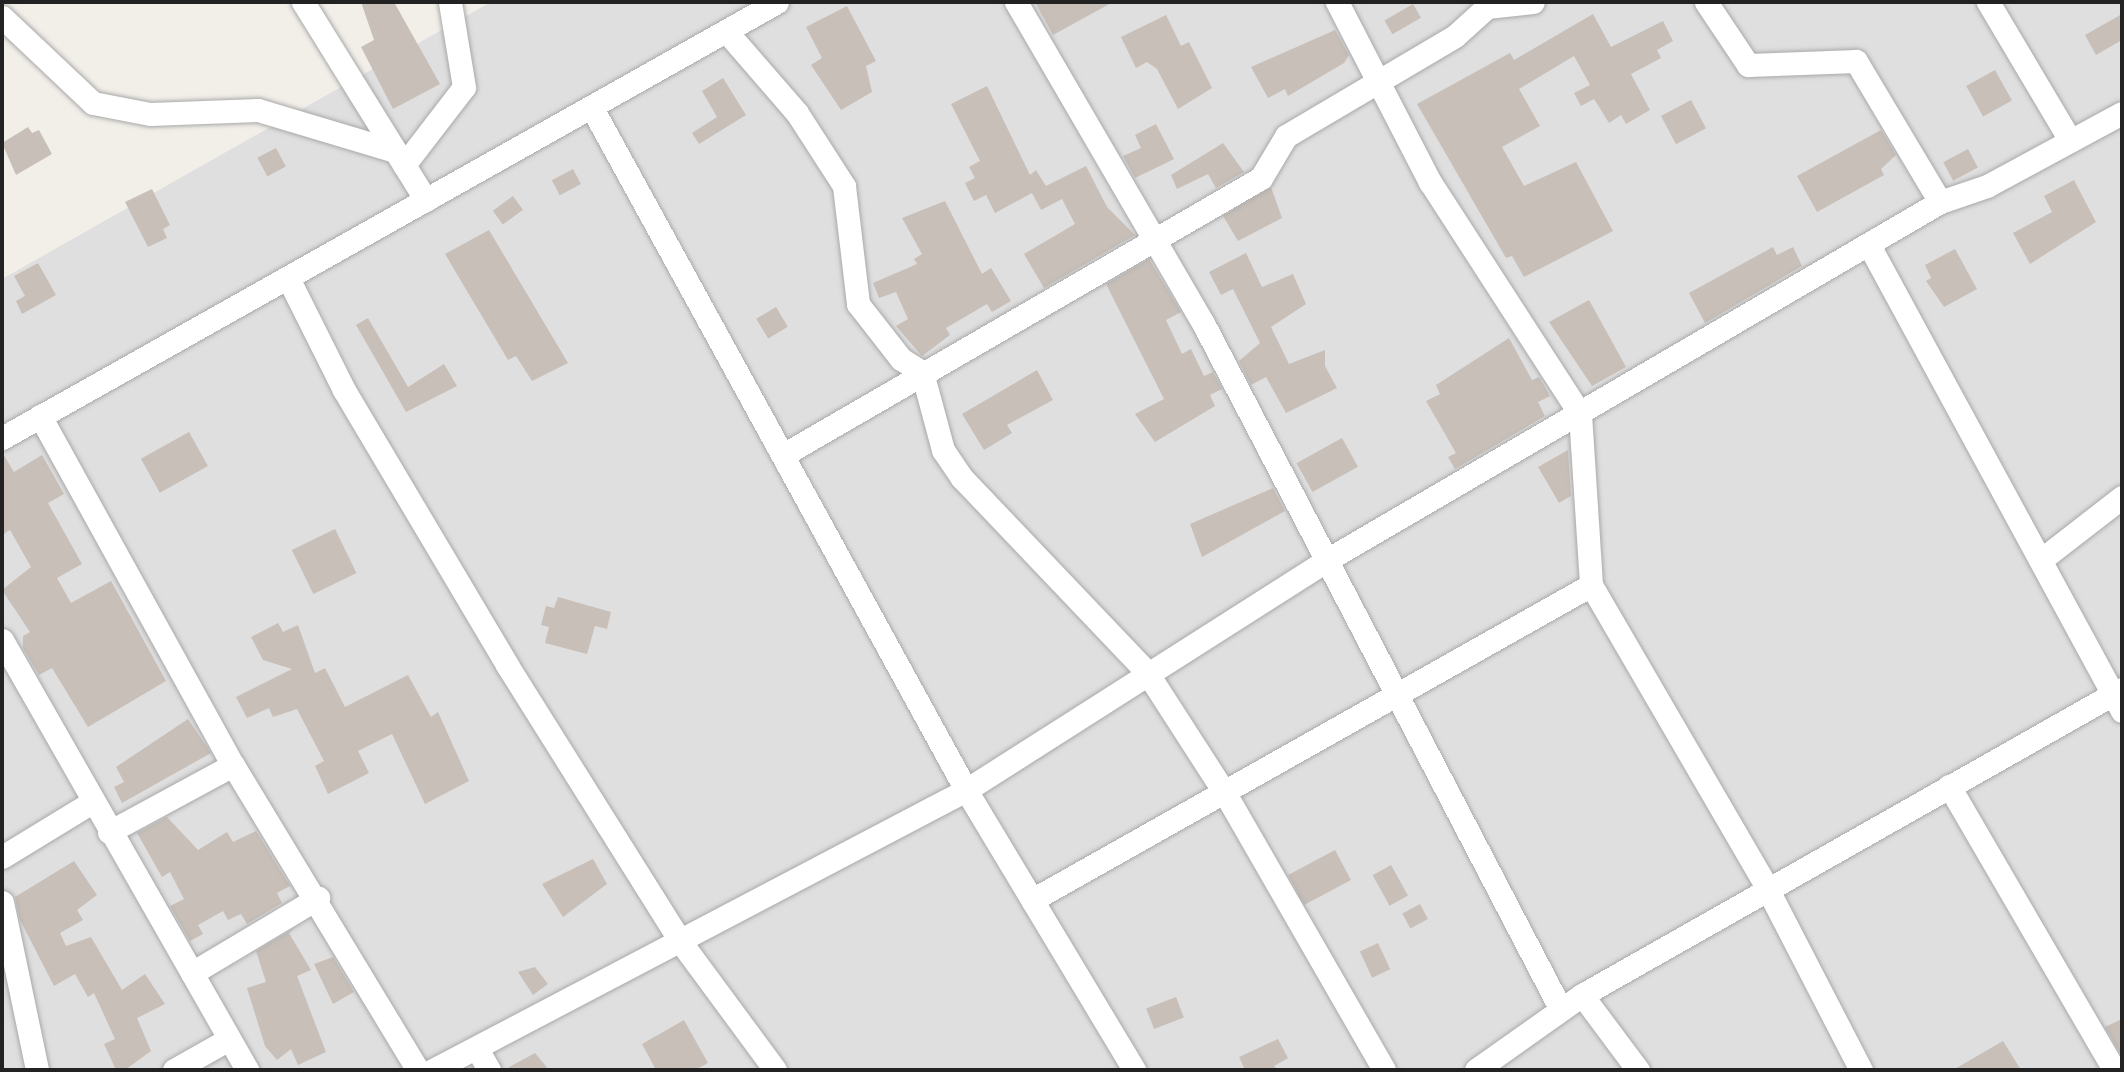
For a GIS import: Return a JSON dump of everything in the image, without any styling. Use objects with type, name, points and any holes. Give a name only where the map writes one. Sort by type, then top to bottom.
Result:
[{"type":"street","points":[[303,2],[426,201]]},
{"type":"street","points":[[400,158],[464,87],[450,2]]},
{"type":"street","points":[[2,438],[777,2]]},
{"type":"street","points":[[1016,2],[1155,238],[1560,1008]]},
{"type":"street","points":[[1337,2],[1376,85],[1430,182],[1580,414],[1591,585],[1767,888],[1861,1070]]},
{"type":"street","points":[[783,455],[922,372],[1261,178],[1286,136],[1455,36],[1487,7],[1534,2]]},
{"type":"street","points":[[1706,2],[1748,65],[1856,61],[1940,202]]},
{"type":"street","points":[[1988,2],[2070,140]]},
{"type":"street","points":[[2,18],[93,103],[150,114],[258,110],[400,158]]},
{"type":"street","points":[[726,31],[797,113],[844,186],[858,304],[901,359],[922,372],[929,412],[961,478],[1146,671],[1226,795],[1384,1070]]},
{"type":"street","points":[[592,108],[966,790],[1133,1070]]},
{"type":"street","points":[[433,1070],[966,790],[1146,671],[1325,561],[1870,247],[1940,202],[1987,186],[2122,113]]},
{"type":"street","points":[[1476,1070],[1582,995],[1948,786],[2119,698],[1870,247]]},
{"type":"street","points":[[288,278],[344,390],[506,665],[680,941],[775,1070]]},
{"type":"street","points":[[40,416],[233,765],[318,898],[418,1070]]},
{"type":"street","points":[[2042,559],[2122,497]]},
{"type":"street","points":[[1032,900],[1397,699],[1591,585]]},
{"type":"street","points":[[2,640],[247,1070]]},
{"type":"street","points":[[109,832],[233,765]]},
{"type":"street","points":[[1948,786],[2114,1070]]},
{"type":"street","points":[[2,857],[92,802]]},
{"type":"street","points":[[192,972],[318,898]]},
{"type":"street","points":[[2,902],[37,1070]]},
{"type":"street","points":[[1582,995],[1638,1070]]},
{"type":"street","points":[[174,1070],[229,1039]]},
{"type":"street","points":[[477,1049],[489,1070]]},
{"type":"shaded area","points":[[491,2],[2122,2],[2122,1070],[2,1070],[2,279]]},
{"type":"building","points":[[361,2],[394,2],[440,84],[393,109],[361,47],[374,40]]},
{"type":"building","points":[[1035,2],[1113,2],[1053,35]]},
{"type":"building","points":[[1413,4],[1421,18],[1392,34],[1384,20]]},
{"type":"building","points":[[847,6],[876,61],[866,66],[872,92],[841,110],[811,65],[822,58],[806,27]]},
{"type":"building","points":[[1593,14],[1611,47],[1663,21],[1673,41],[1657,50],[1661,58],[1631,74],[1650,110],[1626,124],[1621,115],[1609,123],[1594,99],[1581,106],[1574,93],[1590,85],[1574,56],[1519,89],[1540,126],[1502,147],[1524,186],[1576,162],[1613,231],[1524,277],[1512,256],[1506,258],[1417,104],[1510,53],[1514,60]]},
{"type":"building","points":[[2122,14],[2122,40],[2096,55],[2085,35]]},
{"type":"building","points":[[1166,15],[1181,46],[1189,42],[1212,88],[1178,109],[1157,69],[1147,62],[1136,68],[1121,37]]},
{"type":"building","points":[[1335,30],[1349,55],[1344,63],[1288,96],[1285,89],[1268,98],[1251,67]]},
{"type":"building","points":[[1995,70],[2012,101],[1983,117],[1966,86]]},
{"type":"building","points":[[723,78],[746,115],[699,144],[692,133],[717,117],[702,91]]},
{"type":"building","points":[[987,86],[1030,175],[1036,170],[1046,186],[1086,166],[1107,207],[1135,235],[1044,288],[1024,254],[1075,224],[1062,199],[1041,210],[1032,193],[995,213],[986,195],[974,201],[965,183],[975,178],[969,167],[980,161],[951,104]]},
{"type":"building","points":[[1691,100],[1706,128],[1676,144],[1661,116]]},
{"type":"building","points":[[1156,124],[1174,159],[1135,178],[1123,156],[1141,148],[1135,135]]},
{"type":"building","points":[[28,127],[32,133],[39,130],[52,154],[16,175],[2,143]]},
{"type":"building","points":[[1881,130],[1896,155],[1881,169],[1884,175],[1817,212],[1797,176]]},
{"type":"building","points":[[1223,143],[1244,172],[1216,188],[1208,174],[1177,189],[1171,175]]},
{"type":"building","points":[[276,148],[286,167],[267,176],[257,158]]},
{"type":"building","points":[[1968,149],[1978,168],[1953,181],[1943,162]]},
{"type":"building","points":[[573,169],[581,184],[560,195],[552,180]]},
{"type":"building","points":[[2074,180],[2096,222],[2030,264],[2013,233],[2052,212],[2044,196]]},
{"type":"building","points":[[1271,187],[1282,218],[1238,241],[1223,216]]},
{"type":"building","points":[[152,189],[170,225],[163,229],[167,238],[148,247],[125,202]]},
{"type":"building","points":[[513,196],[523,210],[503,224],[493,211]]},
{"type":"building","points":[[945,201],[982,274],[991,268],[1011,301],[992,312],[987,304],[946,328],[950,335],[922,356],[896,326],[908,319],[896,292],[879,298],[873,283],[917,264],[914,259],[922,254],[902,218]]},
{"type":"building","points":[[489,230],[568,363],[532,381],[516,356],[508,360],[445,254]]},
{"type":"building","points":[[1773,247],[1777,255],[1793,247],[1802,266],[1705,323],[1689,293]]},
{"type":"building","points":[[1955,249],[1977,289],[1944,307],[1926,281],[1931,278],[1925,265]]},
{"type":"building","points":[[1246,253],[1262,287],[1293,274],[1306,304],[1271,327],[1289,364],[1325,350],[1325,366],[1337,388],[1286,413],[1266,377],[1251,385],[1239,361],[1260,343],[1233,289],[1221,295],[1209,272]]},
{"type":"building","points":[[1149,259],[1181,312],[1166,320],[1182,354],[1191,349],[1204,376],[1213,372],[1222,389],[1210,395],[1215,406],[1155,442],[1135,414],[1164,399],[1106,284]]},
{"type":"building","points":[[38,263],[56,295],[22,314],[16,301],[25,296],[14,276]]},
{"type":"building","points":[[1589,300],[1626,367],[1592,386],[1549,322]]},
{"type":"building","points":[[776,307],[788,327],[768,339],[756,319]]},
{"type":"building","points":[[368,318],[408,387],[444,364],[457,386],[406,412],[356,325]]},
{"type":"building","points":[[1509,338],[1532,380],[1539,377],[1550,396],[1538,402],[1545,416],[1455,469],[1448,457],[1456,453],[1426,401],[1440,394],[1436,385]]},
{"type":"building","points":[[1037,370],[1053,400],[1007,425],[1012,433],[984,450],[962,414]]},
{"type":"building","points":[[189,432],[208,466],[160,493],[141,459]]},
{"type":"building","points":[[1342,438],[1358,467],[1313,492],[1297,463]]},
{"type":"building","points":[[1568,450],[1571,496],[1559,503],[1538,467]]},
{"type":"building","points":[[2,452],[14,472],[42,455],[64,494],[48,503],[82,564],[57,578],[71,603],[111,581],[166,681],[88,727],[52,668],[39,675],[23,648],[23,636],[30,632],[2,590],[31,567],[10,530],[2,535]]},
{"type":"building","points":[[1273,488],[1285,511],[1202,557],[1190,524]]},
{"type":"building","points":[[335,529],[356,573],[313,594],[292,550]]},
{"type":"building","points":[[558,597],[611,612],[607,629],[595,626],[587,654],[545,643],[549,627],[541,625],[546,606],[554,608]]},
{"type":"building","points":[[278,623],[283,632],[298,625],[315,673],[325,668],[345,707],[408,675],[431,717],[438,712],[469,781],[425,804],[392,734],[358,751],[369,773],[328,794],[315,766],[324,761],[297,709],[273,717],[269,708],[247,718],[236,697],[292,669],[263,660],[251,637]]},
{"type":"building","points":[[188,719],[211,753],[122,803],[114,787],[124,782],[116,767]]},
{"type":"building","points":[[167,817],[198,850],[227,832],[233,842],[256,831],[290,886],[277,893],[282,903],[247,924],[241,914],[228,920],[223,911],[198,925],[203,934],[190,941],[170,906],[184,899],[170,872],[162,877],[137,833]]},
{"type":"building","points":[[1335,850],[1351,880],[1304,905],[1288,875]]},
{"type":"building","points":[[593,859],[607,884],[563,917],[542,884]]},
{"type":"building","points":[[74,861],[97,895],[77,910],[83,920],[60,933],[66,946],[91,937],[122,990],[145,974],[165,1004],[137,1018],[151,1051],[125,1070],[116,1070],[104,1044],[115,1039],[94,993],[88,997],[75,974],[54,986],[20,920],[15,897]]},
{"type":"building","points":[[1391,865],[1408,896],[1390,906],[1373,875]]},
{"type":"building","points":[[1420,904],[1428,919],[1410,928],[1402,913]]},
{"type":"building","points":[[295,928],[289,933],[311,970],[297,976],[326,1052],[298,1065],[291,1049],[277,1060],[265,1046],[247,988],[266,982],[256,951]]},
{"type":"building","points":[[1378,943],[1390,969],[1372,978],[1360,951]]},
{"type":"building","points":[[333,957],[354,992],[333,1004],[314,964]]},
{"type":"building","points":[[535,967],[548,984],[533,995],[518,972]]},
{"type":"building","points":[[1176,997],[1184,1018],[1154,1029],[1146,1008]]},
{"type":"building","points":[[2122,1019],[2122,1052],[2120,1053],[2105,1027]]},
{"type":"building","points":[[684,1020],[708,1063],[695,1070],[656,1070],[642,1044]]},
{"type":"building","points":[[1278,1039],[1288,1058],[1274,1066],[1277,1070],[1245,1070],[1239,1057]]},
{"type":"building","points":[[2003,1041],[2021,1070],[1953,1070]]},
{"type":"building","points":[[535,1053],[549,1070],[504,1070]]}]
